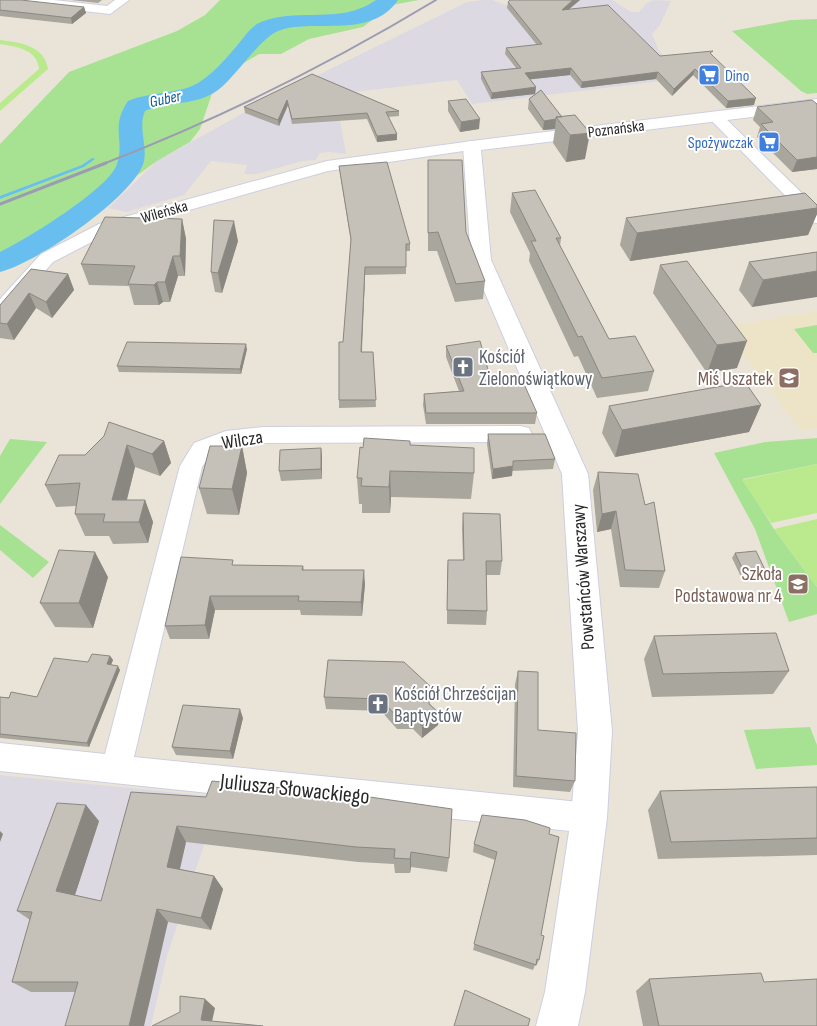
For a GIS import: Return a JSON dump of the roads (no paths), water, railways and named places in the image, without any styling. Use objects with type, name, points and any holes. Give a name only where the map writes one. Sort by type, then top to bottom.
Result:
[{"type":"street","points":[[22,0],[110,10],[123,0]]},
{"type":"street","name":"Poznańska","points":[[327,166],[472,146],[817,104]]},
{"type":"street","points":[[715,116],[817,218]]},
{"type":"street","name":"Powstańców Warszawy","points":[[472,146],[481,260],[575,474],[595,731],[589,818],[565,992],[557,1026]]},
{"type":"street","name":"Wileńska","points":[[0,312],[47,258],[104,228],[327,166]]},
{"type":"street","name":"Wilcza","points":[[116,769],[191,466],[202,449],[226,439],[263,435],[556,434]]},
{"type":"street","name":"Juliusza Słowackiego","points":[[0,757],[589,818]]},
{"type":"waterway","name":"Guber","points":[[0,263],[30,248],[72,220],[123,176],[130,165],[130,120],[136,106],[145,102],[201,91],[222,75],[257,35],[268,27],[291,21],[348,20],[367,14],[388,0]]},
{"type":"waterway","name":"Guber","points":[[382,4],[387,5]]},
{"type":"waterway","name":"Guber","points":[[122,135],[130,133]]},
{"type":"waterway","points":[[0,198],[83,166],[93,159]]},
{"type":"railway","points":[[103,164],[146,147],[273,89],[356,46],[436,0]]},
{"type":"railway","points":[[0,204],[106,163]]},
{"type":"place","name":"Dino","points":[[709,75]]},
{"type":"place","name":"Spożywczak","points":[[769,142]]},
{"type":"place","name":"Kościół Zielonoświątkowy","points":[[463,367]]},
{"type":"place","name":"Miś Uszatek","points":[[789,378]]},
{"type":"place","name":"Szkoła Podstawowa nr 4","points":[[798,584]]},
{"type":"place","name":"Kościół Chrześcijan Baptystów","points":[[378,704]]}]
